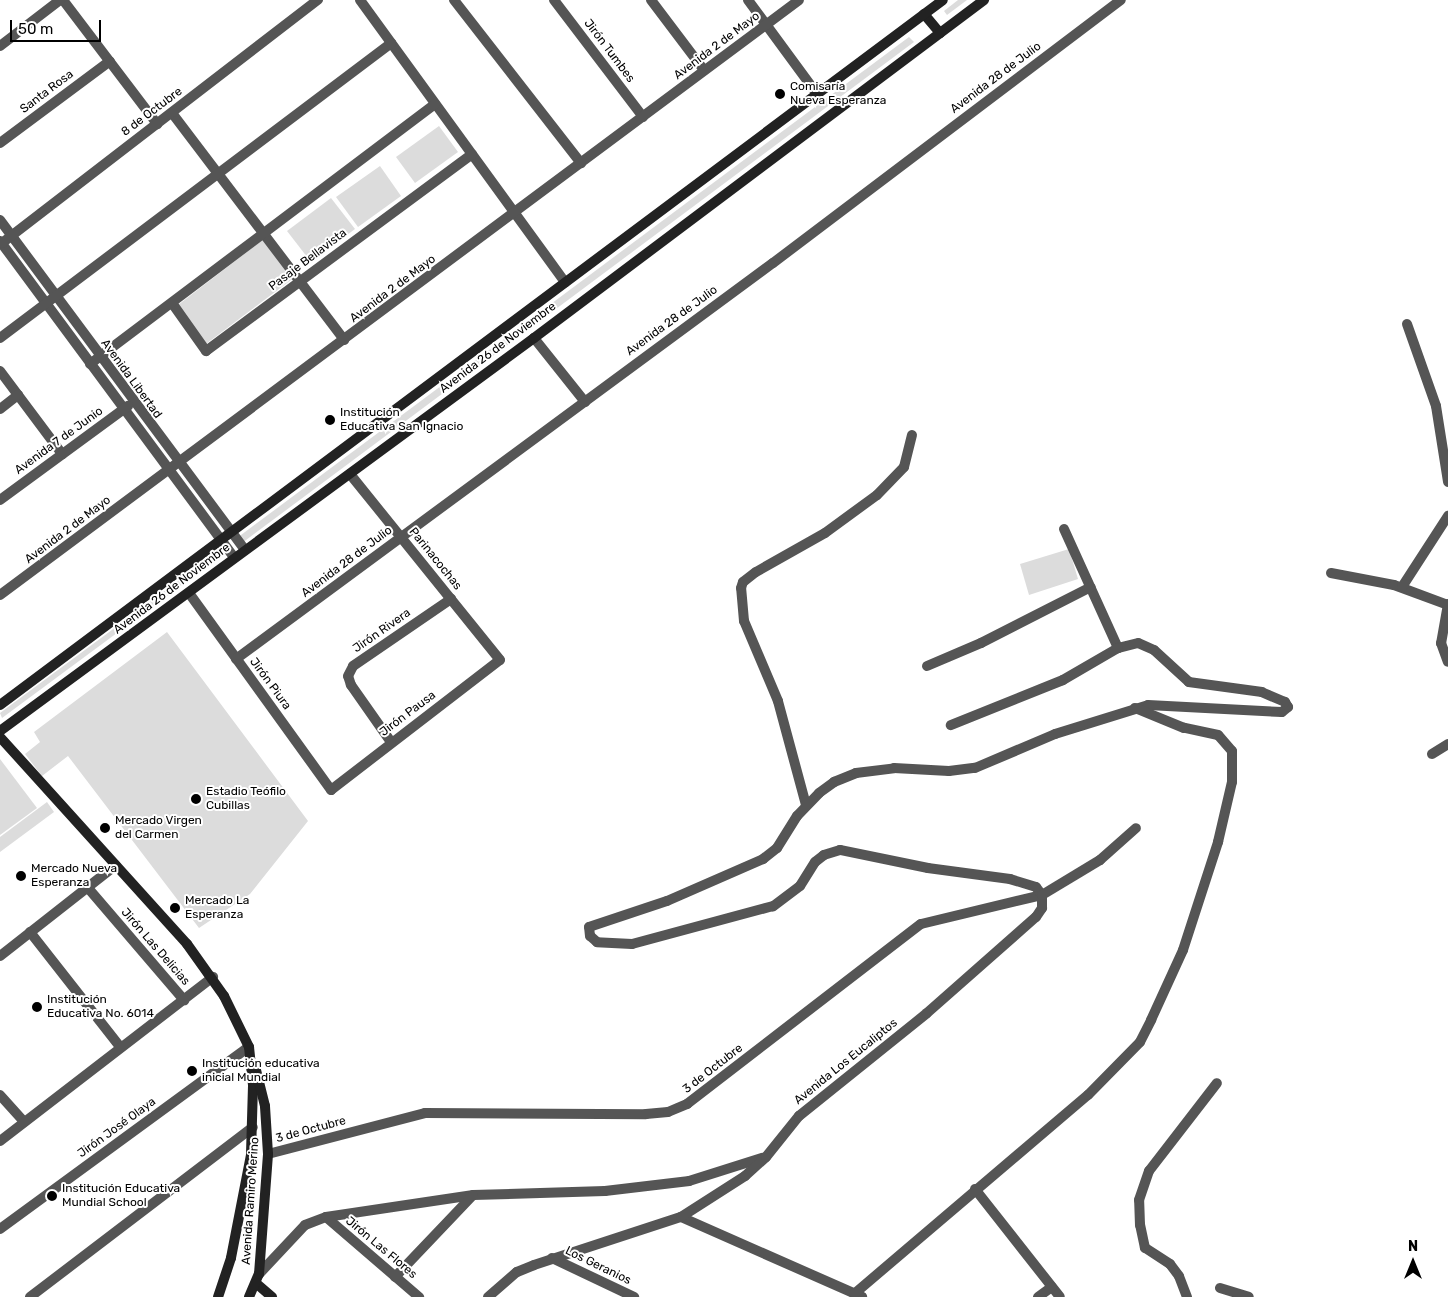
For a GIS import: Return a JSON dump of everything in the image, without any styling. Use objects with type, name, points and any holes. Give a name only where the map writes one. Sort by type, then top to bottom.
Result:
[{"type":"main road","name":"Avenida 26 de Noviembre","points":[[0,705],[943,0]]},
{"type":"main road","name":"Avenida 26 de Noviembre","points":[[0,731],[534,338],[984,0]]},
{"type":"main road","points":[[924,14],[940,33]]},
{"type":"main road","name":"Avenida Ramiro Merino","points":[[0,737],[116,865],[213,977],[236,1017],[249,1047],[265,1106],[268,1154],[258,1279],[249,1297]]},
{"type":"main road","name":"Avenida Ramiro Merino","points":[[218,1297],[242,1209],[253,1127],[249,1047]]},
{"type":"main road","points":[[258,1279],[272,1297]]},
{"type":"street","points":[[0,46],[62,0],[157,124]]},
{"type":"street","name":"8 de Octubre","points":[[1,242],[318,0]]},
{"type":"street","points":[[360,0],[564,282]]},
{"type":"street","points":[[454,0],[581,163]]},
{"type":"street","name":"Jirón Tumbes","points":[[554,0],[642,117]]},
{"type":"street","points":[[651,0],[704,70]]},
{"type":"street","points":[[748,0],[817,94]]},
{"type":"street","name":"Avenida 2 de Mayo","points":[[0,595],[515,214],[799,0]]},
{"type":"street","name":"Avenida 28 de Julio","points":[[236,659],[585,402],[1121,0]]},
{"type":"street","points":[[0,338],[219,175],[391,43]]},
{"type":"street","name":"Santa Rosa","points":[[0,143],[110,61]]},
{"type":"street","points":[[90,364],[435,104]]},
{"type":"street","points":[[172,113],[344,340]]},
{"type":"street","name":"Pasaje Bellavista","points":[[172,303],[206,351],[472,154]]},
{"type":"street","name":"Avenida Libertad","points":[[0,220],[178,464],[245,550]]},
{"type":"street","name":"Avenida Libertad","points":[[1,242],[234,558]]},
{"type":"street","points":[[1407,324],[1436,406],[1448,482]]},
{"type":"street","points":[[534,338],[585,402]]},
{"type":"street","points":[[0,371],[62,454]]},
{"type":"street","points":[[0,409],[18,395]]},
{"type":"street","name":"Avenida 7 de Junio","points":[[0,500],[133,402]]},
{"type":"street","points":[[806,805],[778,701],[744,621],[741,588],[743,582],[756,572],[832,528],[877,495],[904,467],[912,435]]},
{"type":"street","name":"Parinacochas","points":[[350,474],[500,660]]},
{"type":"street","points":[[1402,587],[1448,516]]},
{"type":"street","points":[[1064,529],[1118,648]]},
{"type":"street","points":[[1331,573],[1402,587],[1448,605],[1441,644],[1448,662]]},
{"type":"street","points":[[927,666],[981,643],[1091,587]]},
{"type":"street","name":"Jirón Piura","points":[[188,593],[332,790]]},
{"type":"street","name":"Jirón Rivera","points":[[391,742],[350,685],[348,676],[353,666],[451,599]]},
{"type":"street","points":[[951,724],[1063,680],[1118,648],[1138,643],[1148,646],[1189,682],[1262,692],[1285,702],[1288,707],[1282,712],[1148,705],[1055,734],[976,768],[962,771],[873,769],[856,773],[834,782],[806,805],[786,838],[763,858],[667,900],[594,924],[587,930],[590,936],[607,944],[632,944],[773,906],[800,886],[815,862],[824,855],[840,850],[928,868],[1010,879],[1036,887],[1042,896],[1100,860],[1136,828]]},
{"type":"street","name":"Jirón Pausa","points":[[332,790],[391,742],[500,660]]},
{"type":"street","points":[[681,1217],[858,1295],[976,1189],[1088,1095],[1140,1042],[1192,923],[1218,842],[1232,782],[1232,751],[1218,736],[1184,728],[1135,708]]},
{"type":"street","points":[[1432,754],[1448,744]]},
{"type":"street","points":[[0,956],[116,865]]},
{"type":"street","name":"Jirón Las Delicias","points":[[88,888],[184,1000]]},
{"type":"street","name":"3 de Octubre","points":[[268,1154],[438,1112],[646,1114],[668,1112],[687,1104],[922,924],[1042,896]]},
{"type":"street","name":"Avenida Los Eucaliptos","points":[[488,1297],[517,1272],[552,1258],[681,1217],[745,1176],[766,1157],[799,1116],[934,1007],[1036,917],[1042,908],[1042,896]]},
{"type":"street","points":[[30,932],[122,1048]]},
{"type":"street","points":[[0,1141],[213,977]]},
{"type":"street","name":"Jirón José Olaya","points":[[0,1229],[249,1047]]},
{"type":"street","points":[[1186,1297],[1179,1276],[1170,1264],[1145,1248],[1140,1225],[1139,1200],[1148,1171],[1217,1083]]},
{"type":"street","points":[[0,1095],[24,1122]]},
{"type":"street","points":[[30,1297],[253,1127]]},
{"type":"street","points":[[258,1279],[306,1225],[326,1218],[473,1195],[605,1191],[689,1181],[766,1157]]},
{"type":"street","points":[[976,1189],[1060,1297]]},
{"type":"street","points":[[395,1277],[473,1195]]},
{"type":"street","name":"Jirón Las Flores","points":[[326,1218],[419,1297]]},
{"type":"street","name":"Los Geranios","points":[[552,1258],[634,1297]]},
{"type":"street","points":[[1038,1297],[1052,1287]]},
{"type":"street","points":[[1220,1288],[1249,1297]]},
{"type":"shaded area","points":[[958,0],[967,0],[947,15],[944,11]]},
{"type":"shaded area","points":[[909,37],[914,42],[242,543],[237,538]]},
{"type":"shaded area","points":[[439,126],[458,152],[415,183],[396,157]]},
{"type":"shaded area","points":[[380,166],[401,196],[358,227],[336,197]]},
{"type":"shaded area","points":[[331,198],[355,229],[311,262],[287,231]]},
{"type":"shaded area","points":[[265,238],[295,277],[206,344],[178,305]]},
{"type":"shaded area","points":[[1069,549],[1078,579],[1029,595],[1020,564]]},
{"type":"shaded area","points":[[217,552],[221,556],[2,718],[0,713]]},
{"type":"shaded area","name":"Estadio Teófilo Cubillas","points":[[167,632],[308,821],[250,894],[199,928],[68,756],[42,776],[25,754],[40,742],[34,732]]},
{"type":"shaded area","points":[[0,759],[37,808],[0,835]]},
{"type":"shaded area","points":[[47,802],[54,812],[0,852],[0,837]]},
{"type":"place","name":"Comisaría Nueva Esperanza","points":[[780,94]]},
{"type":"place","name":"Institución Educativa San Ignacio","points":[[330,420]]},
{"type":"place","name":"Estadio Teófilo Cubillas","points":[[196,799]]},
{"type":"place","name":"Mercado Virgen del Carmen","points":[[105,828]]},
{"type":"place","name":"Mercado Nueva Esperanza","points":[[21,876]]},
{"type":"place","name":"Mercado La Esperanza","points":[[175,908]]},
{"type":"place","name":"Institución Educativa No. 6014","points":[[37,1007]]},
{"type":"place","name":"Institución educativa inicial Mundial","points":[[192,1071]]},
{"type":"place","name":"Institución Educativa Mundial School","points":[[52,1196]]}]
